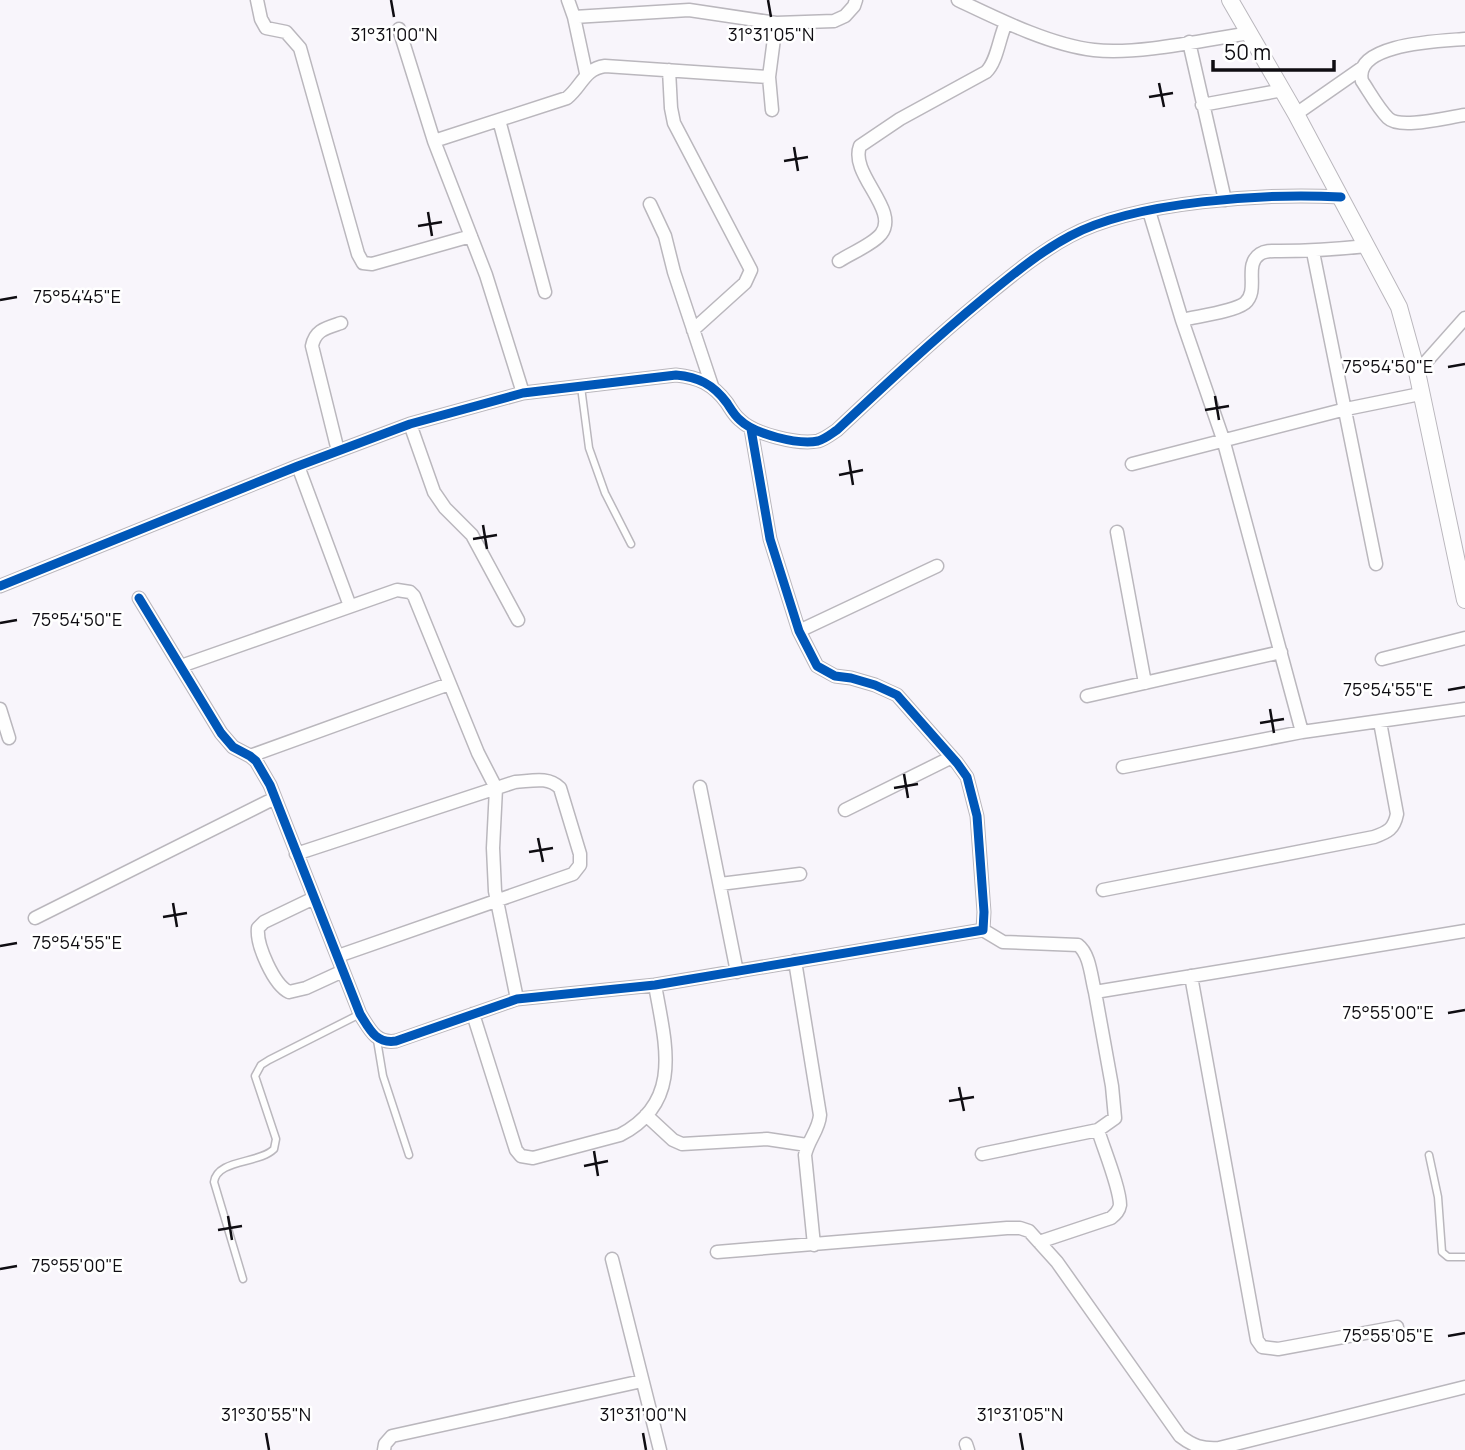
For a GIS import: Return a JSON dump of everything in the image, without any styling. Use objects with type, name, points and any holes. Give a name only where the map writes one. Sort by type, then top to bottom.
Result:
[{"type":"street","points":[[257,0],[266,28],[286,32],[300,48],[358,254],[363,263],[372,264],[471,236]]},
{"type":"street","points":[[568,0],[586,73]]},
{"type":"street","points":[[574,17],[689,10],[776,23],[834,21],[845,16],[856,0]]},
{"type":"street","points":[[958,0],[1006,23],[1067,44],[1094,50],[1122,50],[1250,33]]},
{"type":"street","points":[[1230,0],[1283,90],[1399,307],[1417,372],[1465,600]]},
{"type":"street","points":[[772,110],[769,77],[776,23]]},
{"type":"street","points":[[839,261],[878,236],[885,226],[884,213],[858,159],[860,146],[900,119],[986,72],[994,61],[996,47],[1006,23]]},
{"type":"street","points":[[399,29],[434,141],[486,275],[523,393]]},
{"type":"street","points":[[1296,114],[1371,60],[1396,46],[1465,38]]},
{"type":"street","points":[[1189,42],[1226,200]]},
{"type":"street","points":[[434,141],[567,98],[575,92],[586,73],[596,67],[769,77]]},
{"type":"street","points":[[1362,68],[1362,81],[1393,122],[1412,123],[1465,115]]},
{"type":"street","points":[[669,70],[674,123],[751,270],[745,283],[693,330]]},
{"type":"street","points":[[1202,105],[1283,90]]},
{"type":"street","points":[[499,120],[545,292]]},
{"type":"street","points":[[650,204],[665,236],[712,386],[737,418],[751,429],[809,442],[822,440],[837,430],[959,319],[1030,260],[1071,235],[1112,219],[1226,200],[1308,195],[1341,197]]},
{"type":"street","points":[[1149,211],[1182,320],[1223,439],[1302,732]]},
{"type":"street","points":[[1182,320],[1238,307],[1247,301],[1251,293],[1252,264],[1255,257],[1264,251],[1313,251],[1367,246]]},
{"type":"street","points":[[1313,251],[1376,564]]},
{"type":"street","points":[[1417,372],[1465,318]]},
{"type":"street","points":[[338,451],[312,346],[313,339],[322,329],[341,323]]},
{"type":"street","points":[[0,586],[338,451],[410,425],[523,393],[676,375],[700,379],[712,386]]},
{"type":"street","points":[[1132,464],[1346,409],[1420,394]]},
{"type":"street","points":[[410,425],[433,492],[472,535],[518,620]]},
{"type":"street","points":[[751,429],[769,540],[799,631],[817,666],[835,676],[875,685],[897,695],[967,777],[977,816],[984,912],[982,930]]},
{"type":"street","points":[[298,466],[350,606]]},
{"type":"street","points":[[1117,532],[1145,683]]},
{"type":"street","points":[[799,631],[937,566]]},
{"type":"street","points":[[181,666],[397,590],[411,592],[478,753],[496,788],[493,848],[497,902],[517,999]]},
{"type":"street","points":[[139,598],[221,733],[233,747],[250,755],[261,769],[275,798],[360,1014],[377,1040],[386,1043],[396,1041],[517,999],[655,985],[982,930],[1003,942],[1078,945],[1083,948],[1095,992],[1115,1118],[1098,1130],[982,1154]]},
{"type":"street","points":[[1382,659],[1465,638]]},
{"type":"street","points":[[1087,696],[1281,652]]},
{"type":"street","points":[[250,755],[449,684]]},
{"type":"street","points":[[0,709],[9,738]]},
{"type":"street","points":[[1123,767],[1302,732],[1465,709]]},
{"type":"street","points":[[1103,890],[1374,838],[1389,831],[1395,825],[1396,814],[1380,722]]},
{"type":"street","points":[[845,810],[952,757]]},
{"type":"street","points":[[296,854],[515,782],[545,779],[554,781],[560,788],[580,853],[580,865],[573,874],[338,956]]},
{"type":"street","points":[[701,787],[737,972]]},
{"type":"street","points":[[35,918],[275,798]]},
{"type":"street","points":[[720,884],[800,874]]},
{"type":"street","points":[[314,898],[260,925],[257,935],[260,946],[279,984],[289,992],[306,988],[343,971]]},
{"type":"street","points":[[1095,992],[1465,930]]},
{"type":"street","points":[[795,961],[820,1115],[819,1124],[807,1145],[805,1155],[814,1245]]},
{"type":"street","points":[[1191,976],[1257,1340],[1262,1347],[1279,1349],[1397,1327]]},
{"type":"street","points":[[473,1014],[513,1141],[521,1156],[533,1158],[620,1135],[632,1129],[655,1105],[663,1092],[666,1077],[666,1047],[655,985]]},
{"type":"street","points":[[646,1115],[673,1140],[682,1144],[767,1139],[807,1145]]},
{"type":"street","points":[[1039,1242],[1111,1218],[1117,1213],[1120,1203],[1098,1130]]},
{"type":"street","points":[[717,1252],[1020,1228],[1029,1231],[1056,1262],[1180,1436],[1194,1446],[1206,1449],[1465,1387]]},
{"type":"street","points":[[612,1259],[660,1450]]},
{"type":"street","points":[[384,1450],[385,1444],[392,1436],[642,1381]]},
{"type":"lane","points":[[580,387],[589,448],[606,493],[631,544]]},
{"type":"lane","points":[[243,1279],[214,1182],[215,1176],[222,1168],[265,1156],[274,1149],[276,1139],[255,1076],[261,1065],[269,1060],[360,1014]]},
{"type":"lane","points":[[377,1040],[383,1076],[409,1155]]},
{"type":"lane","points":[[1429,1155],[1436,1183],[1442,1252],[1448,1257],[1465,1258]]},
{"type":"cycle path","points":[[0,586],[410,424],[523,393],[684,376],[711,386],[738,418],[755,430],[788,440],[818,441],[837,430],[1004,281],[1070,236],[1097,224],[1165,207],[1240,198],[1341,197]]},
{"type":"cycle path","points":[[139,598],[221,733],[233,747],[256,761],[270,785],[360,1014],[374,1035],[383,1040],[396,1041],[517,999],[655,985],[983,930],[977,816],[967,777],[897,695],[875,685],[835,676],[817,666],[799,631],[770,539],[751,429]]}]
